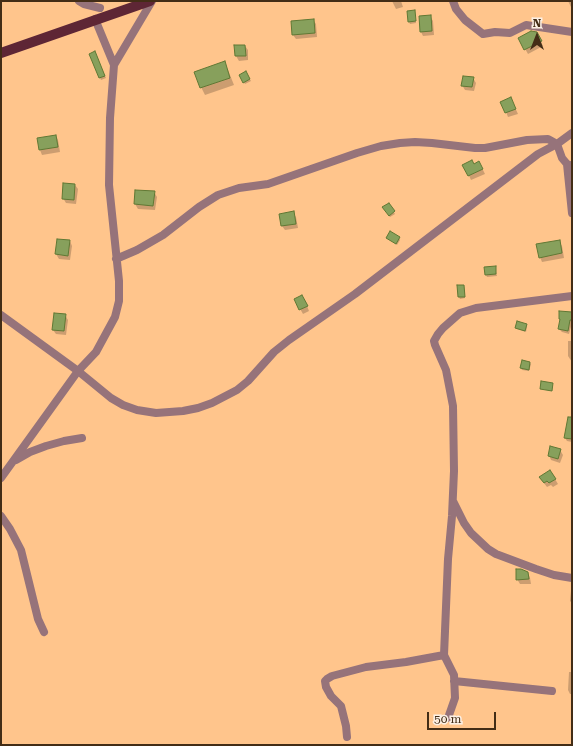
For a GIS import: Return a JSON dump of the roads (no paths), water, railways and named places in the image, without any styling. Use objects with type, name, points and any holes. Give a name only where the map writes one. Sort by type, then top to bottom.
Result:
[{"type":"main road","points":[[2,54],[99,11],[151,1]]},
{"type":"street","points":[[1,478],[78,371],[96,352],[115,317],[118,301],[119,281],[109,185],[110,118],[114,65],[99,11],[79,1]]},
{"type":"street","points":[[114,65],[151,1]]},
{"type":"street","points":[[453,1],[456,9],[465,20],[483,34],[495,32],[510,33],[526,25],[572,32]]},
{"type":"street","points":[[1,315],[78,371],[111,398],[123,404],[137,410],[156,412],[183,411],[198,408],[224,398],[237,390],[248,381],[274,352],[289,340],[355,294],[538,154],[557,144],[572,132]]},
{"type":"street","points":[[116,259],[137,250],[162,235],[218,195],[239,188],[268,184],[350,155],[381,146],[400,143],[432,143],[484,148],[527,140],[548,139],[557,144],[562,158],[569,165],[572,213]]},
{"type":"street","points":[[448,718],[455,698],[454,675],[444,654],[448,559],[453,501],[453,406],[446,370],[435,345],[436,337],[460,313],[476,308],[572,296]]},
{"type":"street","points":[[12,463],[35,450],[64,441],[82,438]]},
{"type":"street","points":[[453,501],[471,533],[488,549],[496,554],[536,569],[554,575],[572,578]]},
{"type":"street","points":[[1,516],[21,550],[38,620],[44,632]]},
{"type":"street","points":[[346,737],[346,726],[341,706],[331,696],[326,687],[325,681],[327,679],[332,676],[366,667],[406,662],[444,654]]},
{"type":"street","points":[[454,681],[552,691]]}]
